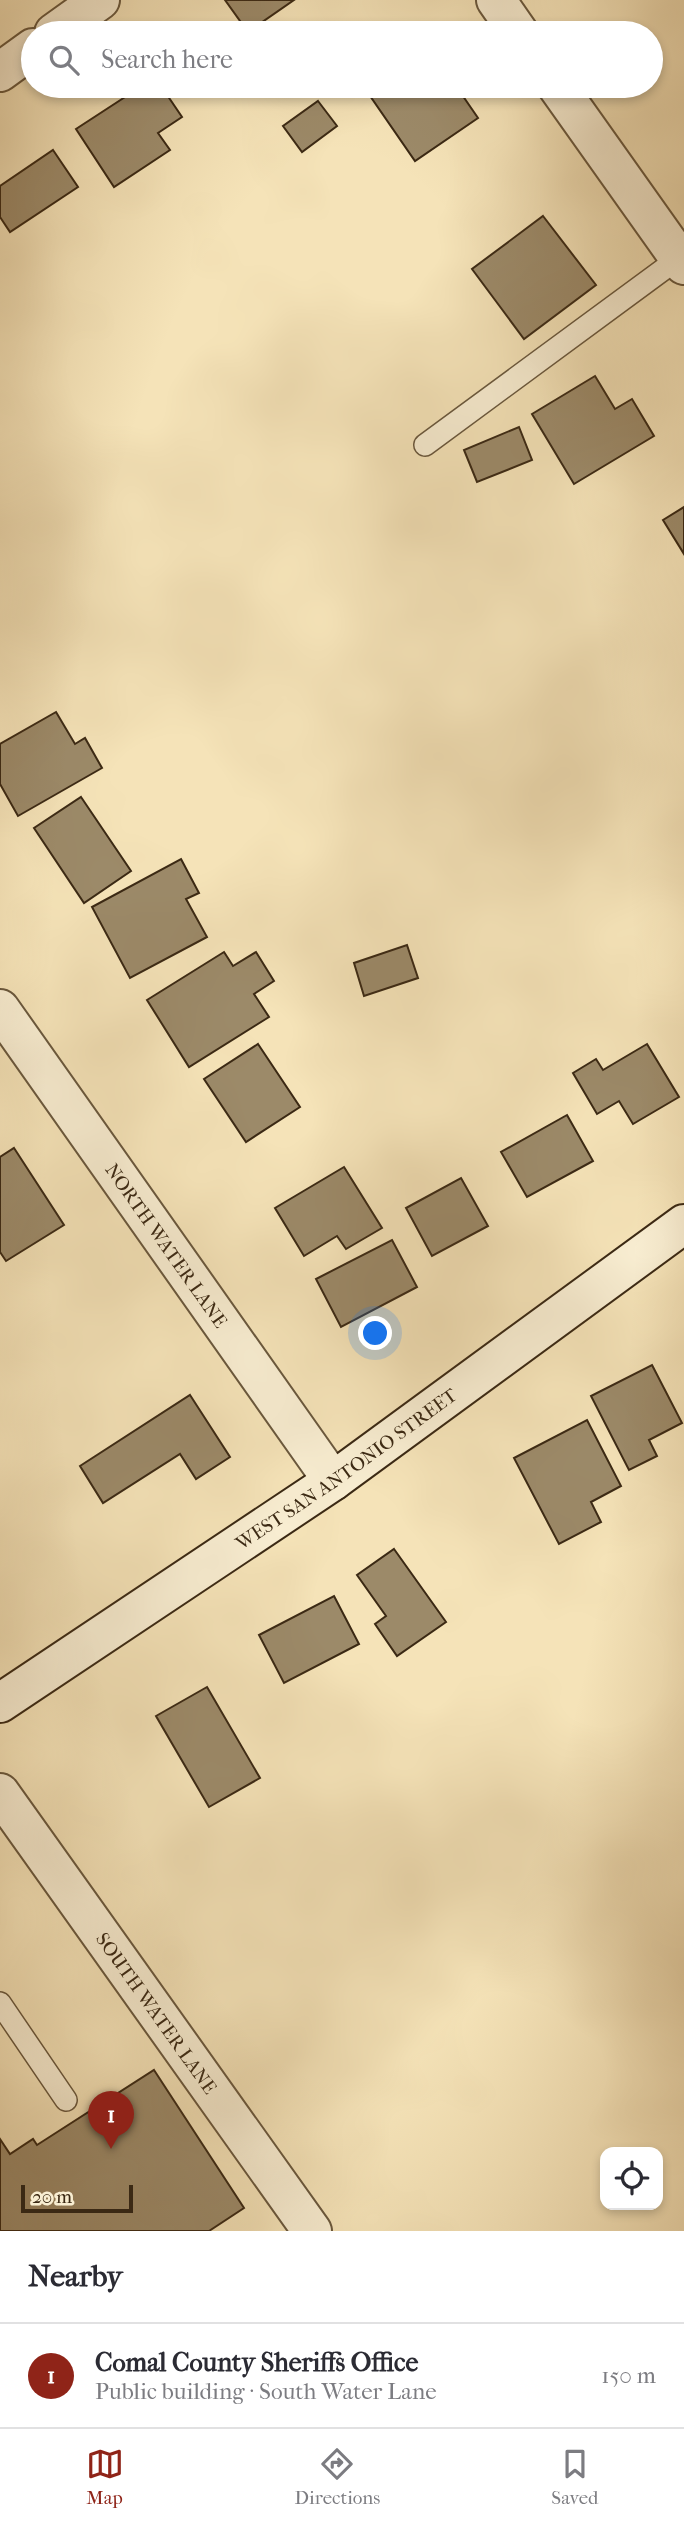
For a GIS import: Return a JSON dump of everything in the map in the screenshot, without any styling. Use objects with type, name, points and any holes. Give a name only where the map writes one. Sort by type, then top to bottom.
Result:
[{"type":"street","points":[[71,21],[100,0]]},
{"type":"street","points":[[496,0],[511,21]]},
{"type":"street","points":[[0,72],[21,57]]},
{"type":"street","points":[[565,98],[682,262]]},
{"type":"street","name":"NORTH WATER LANE","points":[[0,1009],[333,1481]]},
{"type":"street","name":"WEST SAN ANTONIO STREET","points":[[0,1703],[333,1481],[684,1224]]},
{"type":"street","name":"SOUTH WATER LANE","points":[[0,1793],[312,2231]]},
{"type":"lane","points":[[425,445],[682,262]]},
{"type":"lane","points":[[0,2003],[66,2100]]},
{"type":"building","points":[[225,0],[294,0],[264,21],[240,21]]},
{"type":"building","points":[[124,98],[169,98],[182,117],[158,133],[170,150],[114,187],[76,129]]},
{"type":"building","points":[[372,98],[464,98],[478,118],[415,161]]},
{"type":"building","points":[[318,101],[337,126],[302,152],[283,126]]},
{"type":"building","points":[[53,150],[78,187],[10,232],[0,217],[0,186]]},
{"type":"building","points":[[543,216],[596,285],[524,339],[472,269]]},
{"type":"building","points":[[595,376],[615,409],[632,399],[654,436],[574,484],[532,414]]},
{"type":"building","points":[[519,427],[532,460],[477,482],[464,450]]},
{"type":"building","points":[[684,507],[684,554],[663,520]]},
{"type":"building","points":[[56,712],[75,744],[85,738],[102,768],[18,816],[0,784],[0,744]]},
{"type":"building","points":[[81,797],[131,871],[84,903],[34,828]]},
{"type":"building","points":[[181,859],[199,893],[186,899],[207,937],[130,978],[92,907]]},
{"type":"building","points":[[407,945],[418,978],[364,996],[354,963]]},
{"type":"building","points":[[224,952],[233,966],[256,952],[274,981],[254,994],[269,1017],[189,1067],[147,1000]]},
{"type":"building","points":[[258,1044],[300,1107],[246,1142],[204,1079]]},
{"type":"building","points":[[647,1044],[679,1097],[633,1124],[619,1101],[597,1114],[573,1073],[596,1059],[603,1070]]},
{"type":"building","points":[[567,1115],[593,1161],[527,1197],[501,1152]]},
{"type":"building","points":[[14,1148],[64,1225],[6,1261],[0,1252],[0,1157]]},
{"type":"building","points":[[344,1167],[382,1228],[346,1249],[337,1236],[304,1256],[275,1208]]},
{"type":"building","points":[[461,1178],[488,1226],[432,1256],[406,1208]]},
{"type":"building","points":[[392,1240],[417,1287],[341,1327],[316,1279]]},
{"type":"building","points":[[652,1365],[682,1423],[649,1440],[657,1456],[629,1470],[591,1396]]},
{"type":"building","points":[[190,1395],[230,1457],[196,1479],[180,1454],[103,1503],[80,1466]]},
{"type":"building","points":[[587,1420],[621,1486],[591,1502],[601,1522],[559,1544],[514,1458]]},
{"type":"building","points":[[394,1549],[446,1622],[397,1656],[375,1624],[386,1616],[357,1575]]},
{"type":"building","points":[[334,1596],[359,1644],[284,1683],[259,1635]]},
{"type":"building","points":[[207,1687],[260,1778],[209,1807],[156,1716]]},
{"type":"building","points":[[154,2070],[244,2208],[209,2231],[0,2231],[0,2139],[10,2154],[33,2139],[37,2145]]},
{"type":"place","name":"Comal County Sheriffs Office","points":[[111,2149]]}]
